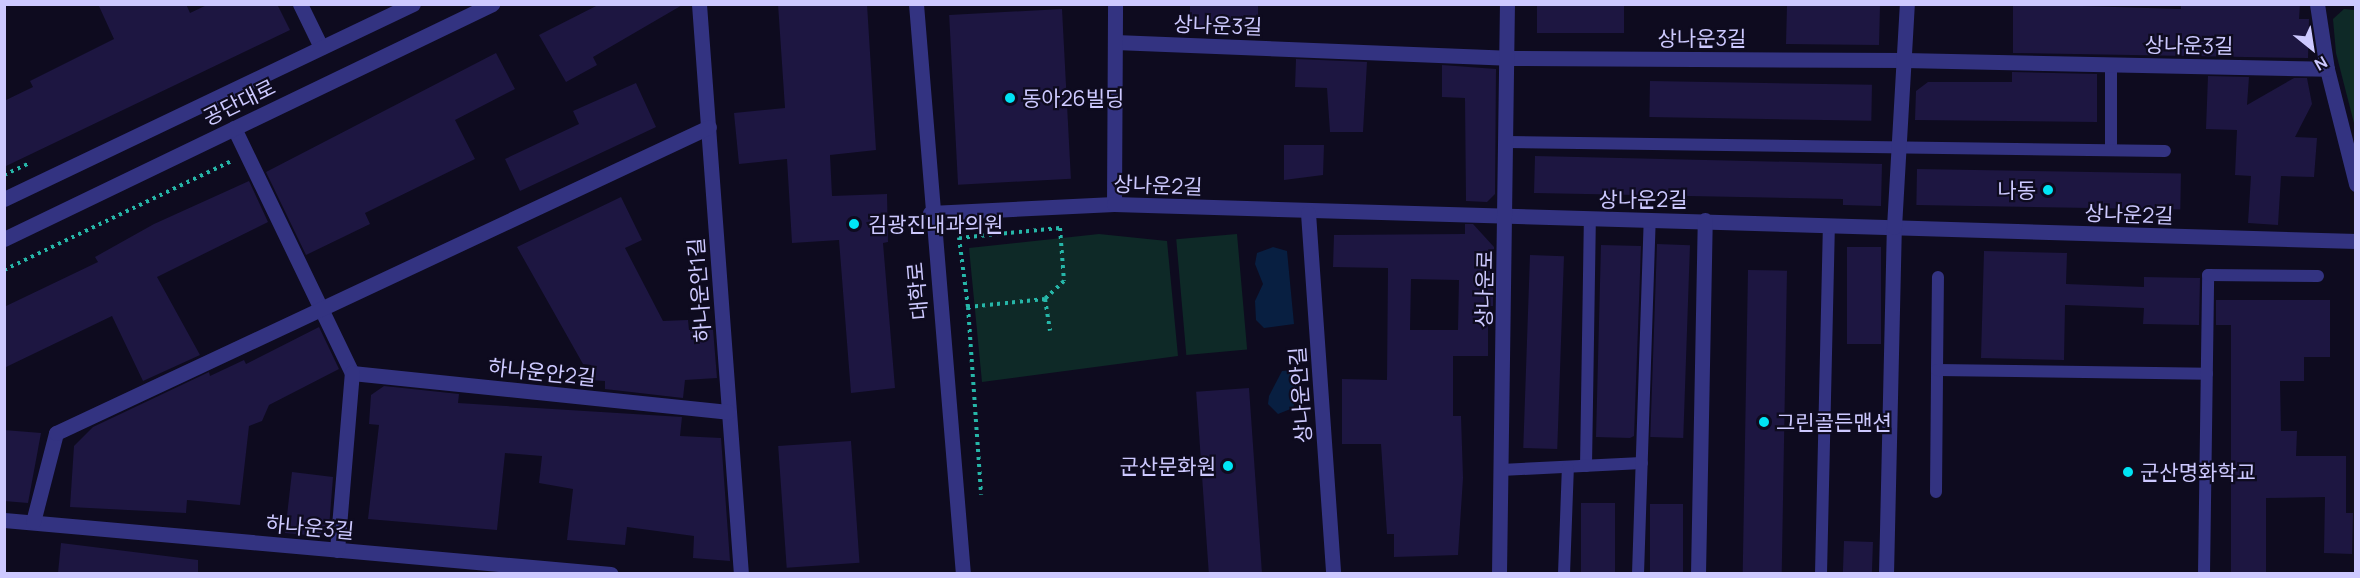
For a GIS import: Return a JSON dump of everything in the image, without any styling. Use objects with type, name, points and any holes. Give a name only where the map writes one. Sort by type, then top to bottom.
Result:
[{"type":"street","points":[[300,4],[321,47]]},
{"type":"street","name":"공단대로","points":[[4,199],[413,4]]},
{"type":"street","name":"공단대로","points":[[4,239],[492,4]]},
{"type":"street","name":"하나운안1길","points":[[699,4],[710,127],[728,412],[741,573]]},
{"type":"street","name":"대학로","points":[[916,4],[930,213],[963,573]]},
{"type":"street","points":[[1114,204],[1115,4]]},
{"type":"street","name":"상나운로","points":[[1499,573],[1507,219],[1507,4]]},
{"type":"street","points":[[1886,573],[1894,227],[1907,4]]},
{"type":"street","points":[[2317,4],[2327,69],[2355,184]]},
{"type":"street","name":"상나운3길","points":[[1115,42],[1507,58],[1904,60],[2327,69]]},
{"type":"street","points":[[33,522],[56,433],[320,306],[710,127]]},
{"type":"street","points":[[234,128],[352,373],[337,550]]},
{"type":"street","name":"상나운2길","points":[[930,213],[1114,204],[1308,213],[1507,219],[1705,220],[2355,242]]},
{"type":"street","name":"상나운안길","points":[[1308,213],[1333,573]]},
{"type":"street","points":[[1698,573],[1705,220]]},
{"type":"street","name":"하나운안2길","points":[[352,373],[728,412]]},
{"type":"street","name":"하나운3길","points":[[4,520],[611,573]]},
{"type":"lane","points":[[2111,64],[2111,150]]},
{"type":"lane","points":[[1507,142],[2165,151]]},
{"type":"lane","points":[[1586,466],[1590,220]]},
{"type":"lane","points":[[1638,573],[1650,220]]},
{"type":"lane","points":[[1821,573],[1829,225]]},
{"type":"lane","points":[[2204,573],[2208,275],[2318,276]]},
{"type":"lane","points":[[1936,492],[1938,277]]},
{"type":"lane","points":[[1937,370],[2207,374]]},
{"type":"lane","points":[[1502,470],[1642,463]]},
{"type":"lane","points":[[1564,573],[1569,467]]},
{"type":"path","points":[[4,270],[247,153]]},
{"type":"path","points":[[968,307],[1045,299],[1064,281],[1060,228],[959,238],[968,307],[981,495]]},
{"type":"path","points":[[1045,299],[1050,331]]},
{"type":"green space","points":[[2344,9],[2355,10],[2355,127],[2336,53],[2333,19]]},
{"type":"green space","points":[[1099,234],[1167,241],[1178,356],[982,382],[969,248]]},
{"type":"green space","points":[[1237,234],[1247,350],[1186,355],[1176,239]]},
{"type":"water","points":[[1273,247],[1287,251],[1294,324],[1264,328],[1256,320],[1255,301],[1263,284],[1255,264],[1257,253]]},
{"type":"water","points":[[1293,370],[1301,380],[1293,408],[1278,414],[1268,404],[1269,396],[1282,371]]},
{"type":"building","points":[[98,4],[186,4],[190,13],[209,4],[277,4],[290,30],[4,167],[4,101],[33,87],[30,81],[114,39]]},
{"type":"building","points":[[600,4],[684,4],[593,57],[597,65],[566,82],[539,35]]},
{"type":"building","points":[[778,4],[867,4],[876,150],[830,155],[832,196],[887,194],[888,242],[883,243],[895,388],[851,393],[839,240],[792,243],[787,159],[739,164],[734,113],[785,108]]},
{"type":"building","points":[[1190,4],[1258,4],[1258,28],[1190,28]]},
{"type":"building","points":[[1537,4],[1624,4],[1624,33],[1537,33]]},
{"type":"building","points":[[2013,4],[2181,9],[2181,4],[2300,4],[2299,19],[2309,19],[2308,58],[2013,53]]},
{"type":"building","points":[[1880,5],[1879,45],[1786,44],[1787,6]]},
{"type":"building","name":"동아26빌딩","points":[[1062,9],[1071,179],[958,185],[949,15]]},
{"type":"building","points":[[496,53],[515,89],[455,120],[475,159],[365,213],[370,224],[306,255],[266,172]]},
{"type":"building","points":[[1296,59],[1367,62],[1363,132],[1330,132],[1327,88],[1295,87]]},
{"type":"building","points":[[1442,65],[1496,69],[1495,194],[1487,202],[1466,201],[1465,98],[1442,97]]},
{"type":"building","points":[[2012,72],[2097,74],[2097,122],[1915,120],[1916,91],[1928,82],[2012,82]]},
{"type":"building","points":[[2208,76],[2249,77],[2247,105],[2294,78],[2307,78],[2312,104],[2295,137],[2317,138],[2314,177],[2281,176],[2278,225],[2248,223],[2251,176],[2235,175],[2237,130],[2206,129]]},
{"type":"building","points":[[1650,81],[1872,85],[1871,121],[1649,117]]},
{"type":"building","points":[[636,83],[656,127],[520,191],[505,159],[579,124],[573,111]]},
{"type":"building","points":[[1284,145],[1324,145],[1323,175],[1284,180]]},
{"type":"building","points":[[1535,156],[1882,164],[1881,206],[1843,205],[1843,199],[1534,193]]},
{"type":"building","name":"나동","points":[[1917,169],[2181,174],[2180,210],[1916,205]]},
{"type":"building","points":[[249,181],[268,222],[157,277],[200,355],[143,381],[112,316],[4,368],[4,307],[98,262],[95,257],[154,224]]},
{"type":"building","points":[[621,197],[642,240],[625,248],[663,321],[688,320],[689,330],[713,329],[717,378],[685,380],[683,398],[605,389],[605,381],[590,380],[591,365],[583,364],[517,247]]},
{"type":"building","points":[[1465,224],[1473,224],[1494,247],[1493,306],[1488,306],[1488,356],[1453,356],[1453,416],[1461,416],[1463,478],[1458,555],[1394,557],[1394,534],[1387,534],[1381,444],[1342,444],[1342,379],[1387,380],[1388,268],[1333,267],[1334,235],[1465,234]],"holes":[[[1411,279],[1459,280],[1458,330],[1410,330]]]},
{"type":"building","points":[[1657,244],[1690,245],[1683,438],[1650,437]]},
{"type":"building","points":[[1601,245],[1641,246],[1634,436],[1630,438],[1596,437]]},
{"type":"building","points":[[1847,247],[1881,247],[1881,344],[1847,344]]},
{"type":"building","points":[[1984,251],[2067,253],[2066,284],[2144,287],[2144,277],[2200,278],[2199,325],[2143,324],[2144,308],[2065,305],[2064,360],[1981,358]]},
{"type":"building","points":[[1530,255],[1564,256],[1557,449],[1523,448]]},
{"type":"building","name":"그린골든맨션","points":[[1748,270],[1787,271],[1782,574],[1743,573]]},
{"type":"building","points":[[2216,300],[2330,300],[2330,357],[2304,357],[2304,381],[2280,381],[2281,431],[2297,431],[2296,456],[2346,456],[2346,513],[2353,513],[2352,554],[2324,553],[2325,497],[2266,498],[2266,573],[2231,573],[2231,325],[2216,325]]},
{"type":"building","points":[[319,327],[339,369],[269,405],[262,421],[249,426],[240,505],[187,500],[186,513],[70,507],[74,446],[93,427],[209,372],[210,376],[244,360],[246,364]]},
{"type":"building","points":[[384,386],[459,394],[458,403],[682,417],[680,436],[721,438],[730,561],[693,558],[694,536],[627,527],[625,545],[567,540],[573,489],[539,483],[542,456],[505,453],[497,530],[368,519],[379,425],[369,424],[371,395]]},
{"type":"building","name":"군산문화원","points":[[1249,388],[1262,574],[1209,574],[1196,392]]},
{"type":"building","points":[[4,430],[41,433],[28,503],[4,501]]},
{"type":"building","points":[[851,441],[860,563],[787,568],[778,446]]},
{"type":"building","points":[[292,472],[333,477],[329,528],[318,536],[285,533]]},
{"type":"building","points":[[1581,503],[1615,503],[1615,573],[1581,573]]},
{"type":"building","points":[[1650,504],[1683,504],[1683,573],[1650,573]]},
{"type":"building","points":[[1844,541],[1873,542],[1872,574],[1843,573]]},
{"type":"building","points":[[61,543],[198,560],[198,573],[58,573]]},
{"type":"place","name":"동아26빌딩","points":[[1010,98]]},
{"type":"place","name":"나동","points":[[2048,190]]},
{"type":"place","name":"김광진내과의원","points":[[854,224]]},
{"type":"place","name":"그린골든맨션","points":[[1764,422]]},
{"type":"place","name":"군산문화원","points":[[1228,466]]},
{"type":"place","name":"군산명화학교","points":[[2128,472]]}]
